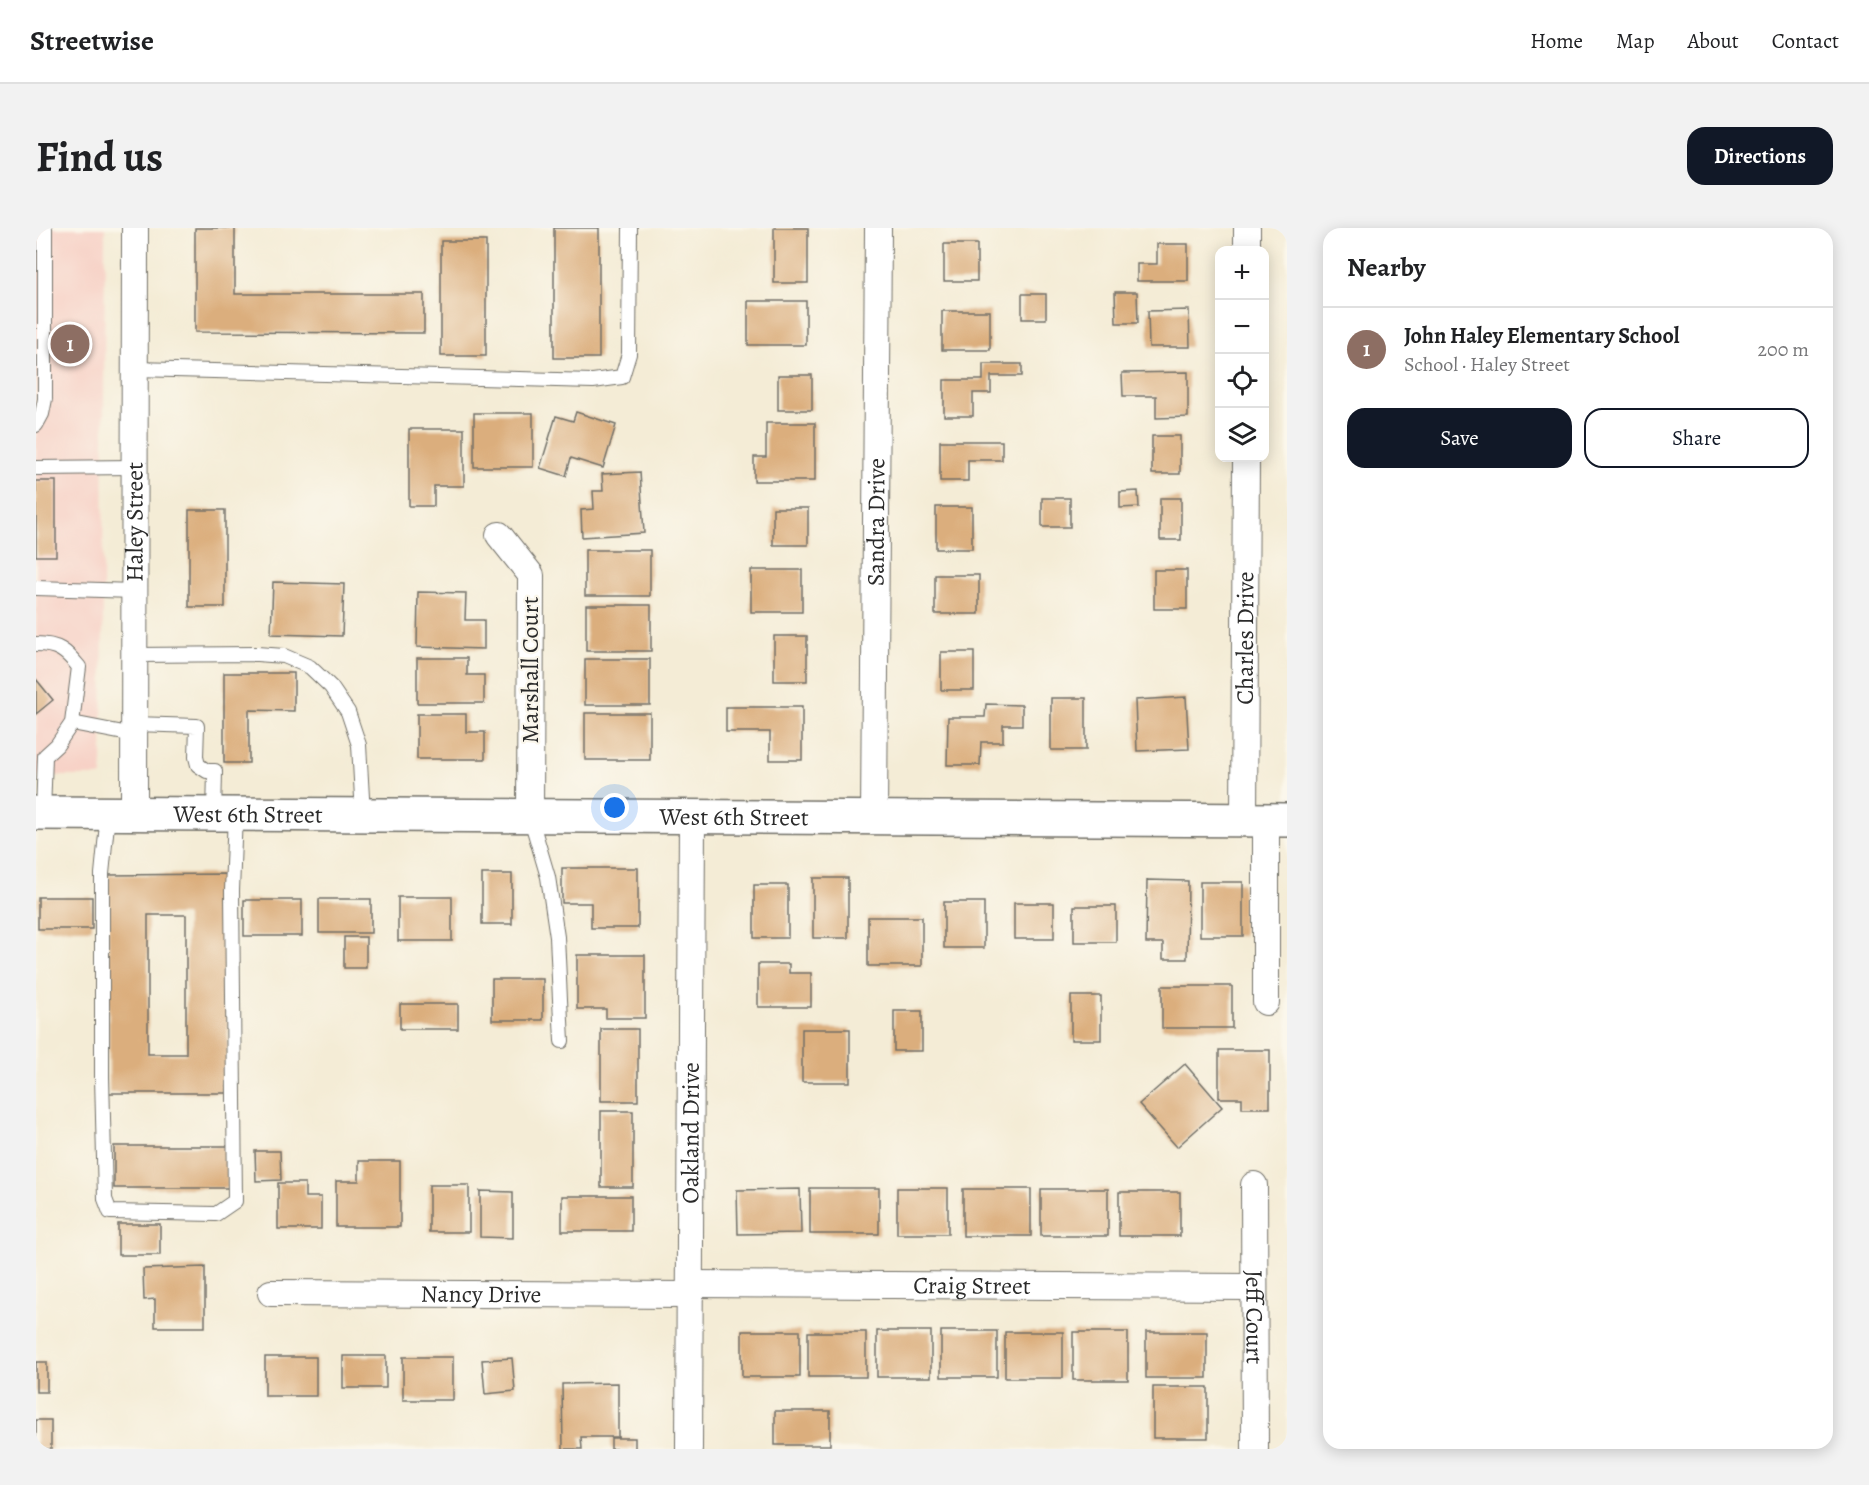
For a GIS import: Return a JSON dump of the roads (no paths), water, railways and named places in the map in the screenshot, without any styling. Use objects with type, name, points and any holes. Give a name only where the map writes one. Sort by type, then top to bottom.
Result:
[{"type":"street","name":"Haley Street","points":[[121,814],[134,729],[135,228]]},
{"type":"street","name":"Sandra Drive","points":[[874,818],[878,228]]},
{"type":"street","points":[[1247,228],[1247,246]]},
{"type":"street","name":"Charles Drive","points":[[1246,462],[1265,820],[1266,1002]]},
{"type":"street","name":"Marshall Court","points":[[499,535],[531,574],[530,816]]},
{"type":"street","name":"West 6th Street","points":[[39,813],[1265,820]]},
{"type":"street","name":"Oakland Drive","points":[[689,1449],[692,817]]},
{"type":"street","name":"Jeff Court","points":[[1254,1185],[1255,1449]]},
{"type":"street","name":"Craig Street","points":[[690,1289],[1253,1287]]},
{"type":"street","name":"Nancy Drive","points":[[272,1293],[690,1289]]},
{"type":"lane","points":[[36,425],[42,414],[45,399],[45,228]]},
{"type":"lane","points":[[135,369],[592,381],[622,377],[629,354],[630,228]]},
{"type":"lane","points":[[36,468],[135,466]]},
{"type":"lane","points":[[36,588],[134,591]]},
{"type":"lane","points":[[36,644],[49,644],[67,652],[79,667],[72,723],[57,745],[40,755],[39,813]]},
{"type":"lane","points":[[134,655],[257,654],[284,656],[310,667],[331,687],[348,712],[359,746],[363,815]]},
{"type":"lane","points":[[72,723],[134,729],[197,726],[198,765],[207,771],[215,771],[224,814],[232,903],[235,1201],[216,1214],[110,1212],[105,1199],[102,1077],[102,874],[121,814]]},
{"type":"lane","points":[[530,816],[548,877],[557,937],[562,1041]]},
{"type":"place","name":"John Haley Elementary School","points":[[70,344]]}]
